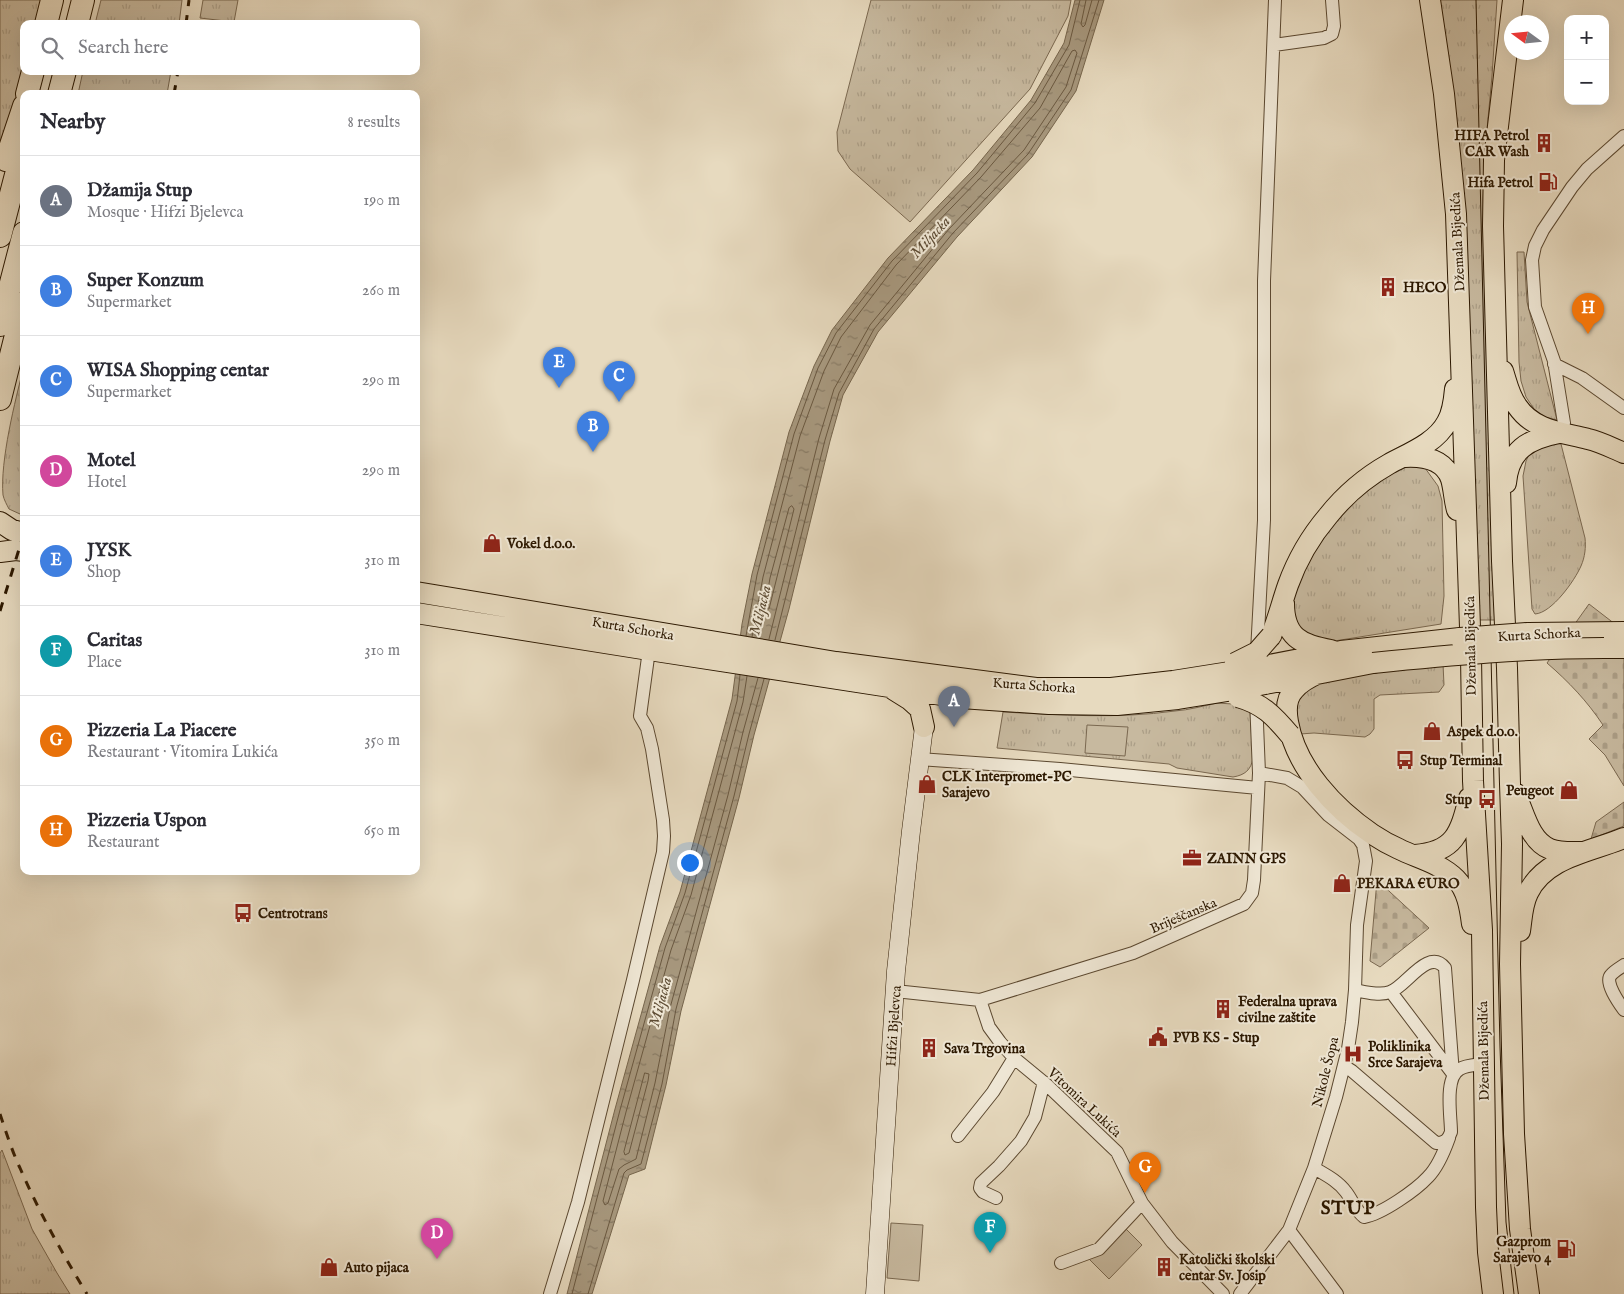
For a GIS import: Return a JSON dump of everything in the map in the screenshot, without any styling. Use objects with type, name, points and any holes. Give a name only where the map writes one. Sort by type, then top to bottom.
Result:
[{"type":"highway","points":[[47,20],[52,0]]},
{"type":"highway","points":[[55,20],[60,0]]},
{"type":"highway","points":[[78,20],[83,0]]},
{"type":"highway","points":[[85,20],[90,0]]},
{"type":"highway","points":[[28,90],[32,75]]},
{"type":"highway","points":[[38,90],[41,75]]},
{"type":"highway","points":[[60,90],[64,75]]},
{"type":"highway","points":[[68,90],[71,75]]},
{"type":"highway","points":[[0,176],[20,118]]},
{"type":"highway","points":[[0,236],[20,159]]},
{"type":"highway","points":[[0,325],[20,248]]},
{"type":"highway","points":[[0,399],[20,319]]},
{"type":"main road","name":"Džemala Bijedića","points":[[1430,0],[1444,94],[1456,214],[1471,657],[1473,781],[1481,894],[1486,1208],[1488,1252],[1493,1294]]},
{"type":"main road","name":"Džemala Bijedića","points":[[1513,0],[1494,160],[1493,209],[1501,540],[1510,784],[1510,964],[1516,1192],[1529,1294]]},
{"type":"main road","points":[[1496,355],[1517,407],[1531,421],[1541,427],[1561,428],[1624,453]]},
{"type":"main road","points":[[1288,726],[1252,701],[1230,681],[1271,636],[1288,585],[1304,551],[1329,514],[1342,500],[1372,476],[1430,440],[1447,423],[1452,412],[1456,384],[1462,366]]},
{"type":"main road","points":[[1501,540],[1507,470],[1514,457],[1532,440],[1561,428]]},
{"type":"main road","points":[[1405,457],[1425,458],[1441,464],[1447,470],[1457,512],[1467,526]]},
{"type":"main road","points":[[0,522],[12,530],[20,532]]},
{"type":"main road","points":[[0,552],[20,550]]},
{"type":"main road","name":"Kurta Schorka","points":[[420,593],[718,652],[780,662],[890,688],[961,698],[1049,704],[1117,705],[1178,699],[1230,681]]},
{"type":"main road","points":[[1284,601],[1285,622],[1296,638],[1314,647],[1341,651]]},
{"type":"main road","name":"Kurta Schorka","points":[[420,614],[649,650],[718,652]]},
{"type":"main road","name":"Kurta Schorka","points":[[780,662],[836,662],[1036,688],[1112,688],[1230,681],[1265,675],[1319,672],[1371,655],[1528,633],[1624,632]]},
{"type":"main road","name":"Kurta Schorka","points":[[1265,675],[1341,651],[1371,655],[1464,654],[1564,648],[1624,648]]},
{"type":"main road","points":[[1319,672],[1294,690],[1287,706],[1288,726],[1311,775],[1339,807],[1372,834],[1399,850],[1415,855],[1456,879],[1465,891],[1471,910],[1482,975]]},
{"type":"main road","points":[[890,688],[910,700],[920,710],[924,727]]},
{"type":"main road","points":[[924,727],[930,714],[939,703],[961,698]]},
{"type":"main road","name":"Hifzi Bjelevca","points":[[875,1294],[895,991],[924,727]]},
{"type":"main road","points":[[1415,855],[1438,851],[1447,846],[1454,838],[1460,828],[1473,781]]},
{"type":"main road","points":[[1510,784],[1530,828],[1542,844],[1549,849],[1582,852]]},
{"type":"main road","points":[[1510,964],[1519,938],[1523,907],[1534,881],[1544,872],[1582,852],[1624,838]]},
{"type":"street","points":[[1275,0],[1274,45],[1324,38],[1332,34],[1334,26],[1332,0]]},
{"type":"street","name":"Briješčanska","points":[[980,1000],[1133,953],[1244,904],[1252,893],[1259,773],[1256,673],[1264,520],[1264,281],[1274,45]]},
{"type":"street","points":[[1561,428],[1554,364],[1534,307],[1532,260],[1535,246],[1543,230],[1586,169],[1624,136]]},
{"type":"street","points":[[1554,364],[1582,378],[1624,408]]},
{"type":"street","points":[[550,1294],[578,1202],[663,852],[663,820],[652,749],[647,728],[640,716],[649,650]]},
{"type":"street","points":[[919,759],[1060,769],[1258,788]]},
{"type":"street","name":"Nikole Šopa","points":[[1240,1294],[1289,1230],[1314,1168],[1344,1066],[1355,990],[1357,925],[1366,861],[1363,845],[1354,835],[1328,815],[1302,787],[1287,778],[1259,773]]},
{"type":"street","points":[[1314,1168],[1336,1182],[1347,1192],[1357,1212],[1364,1217],[1372,1216],[1407,1194],[1429,1176],[1443,1153],[1451,1132],[1450,1090],[1453,1074],[1445,968],[1436,961],[1427,963],[1391,992],[1372,993],[1355,990]]},
{"type":"street","points":[[1624,965],[1610,975],[1608,979],[1624,1010]]},
{"type":"street","points":[[895,991],[980,1000]]},
{"type":"street","points":[[1391,992],[1453,1074]]},
{"type":"street","name":"Vitomira Lukića","points":[[980,1000],[989,1027],[1000,1042],[1014,1058],[1044,1082],[1117,1152],[1142,1203],[1172,1242],[1223,1294]]},
{"type":"street","points":[[958,1136],[993,1092],[1014,1058]]},
{"type":"street","points":[[1453,1074],[1465,1066],[1483,1064]]},
{"type":"street","points":[[1344,1066],[1436,1143],[1443,1143],[1449,1138]]},
{"type":"street","points":[[996,1198],[983,1192],[980,1188],[981,1183],[1021,1141],[1035,1117],[1044,1082]]},
{"type":"street","points":[[1061,1263],[1099,1248],[1142,1203]]},
{"type":"street","points":[[1289,1230],[1337,1294]]},
{"type":"green space","points":[[0,0],[49,0],[44,20],[20,20],[20,75],[29,75],[23,90],[20,90],[20,100],[0,158]]},
{"type":"green space","points":[[101,0],[182,0],[180,20],[96,20]]},
{"type":"green space","points":[[203,0],[238,0],[234,20],[200,18]]},
{"type":"green space","points":[[871,0],[1071,0],[1068,16],[1030,89],[910,222],[850,169],[838,151],[837,132]]},
{"type":"green space","points":[[1439,0],[1497,0],[1483,199],[1495,620],[1475,620]]},
{"type":"green space","points":[[82,75],[170,75],[168,90],[79,90]]},
{"type":"green space","points":[[1517,252],[1524,252],[1527,302],[1557,420],[1545,417],[1534,409],[1526,397],[1521,381]]},
{"type":"green space","points":[[20,381],[20,514],[9,509],[3,495],[4,465]]},
{"type":"green space","points":[[1549,442],[1561,444],[1585,538],[1585,548],[1581,566],[1562,595],[1549,608],[1535,614],[1532,609],[1523,476],[1526,461],[1532,448]]},
{"type":"green space","points":[[1410,464],[1425,468],[1438,486],[1442,501],[1444,596],[1441,624],[1328,642],[1298,632],[1290,617],[1292,588],[1301,563],[1357,492]]},
{"type":"green space","points":[[1589,604],[1624,631],[1624,786],[1605,755],[1589,739],[1603,725],[1577,692],[1547,663]]},
{"type":"green space","points":[[1443,664],[1444,685],[1439,692],[1380,695],[1374,699],[1374,729],[1365,737],[1314,733],[1300,734],[1295,720],[1297,698],[1302,691],[1338,675]]},
{"type":"green space","points":[[1217,703],[1233,704],[1250,710],[1253,758],[1251,766],[1244,773],[1233,777],[1177,768],[1169,764],[997,748],[1003,712],[1089,716],[1132,715],[1191,709]]},
{"type":"green space","points":[[1087,725],[1128,727],[1125,756],[1085,753]]},
{"type":"green space","points":[[1624,802],[1624,826],[1591,839],[1596,822]]},
{"type":"green space","points":[[1377,880],[1429,928],[1380,967],[1370,961]]},
{"type":"green space","points":[[2,1150],[32,1229],[70,1294],[0,1294],[0,1153]]},
{"type":"green space","points":[[891,1223],[923,1225],[919,1281],[887,1278]]},
{"type":"green space","points":[[1123,1226],[1142,1245],[1109,1279],[1089,1259]]},
{"type":"water","name":"Miljacka","points":[[1075,0],[1104,0],[1076,91],[1032,157],[957,237],[878,332],[843,395],[789,609],[681,1011],[666,1085],[645,1169],[629,1175],[592,1294],[567,1294],[660,946],[680,892],[732,699],[742,624],[752,574],[789,432],[814,366],[832,330],[888,258],[973,170],[1031,100],[1064,43]]},
{"type":"tram line","points":[[1476,0],[1500,1047],[1506,1222],[1514,1294]]},
{"type":"railway","points":[[186,20],[189,0]]},
{"type":"railway","points":[[175,90],[177,75]]},
{"type":"railway","points":[[0,611],[20,546]]},
{"type":"railway","points":[[0,1114],[14,1155],[35,1200],[87,1294]]},
{"type":"place","name":"HIFA Petrol CAR Wash","points":[[1544,143]]},
{"type":"place","name":"Hifa Petrol","points":[[1548,182]]},
{"type":"place","name":"HECO","points":[[1388,287]]},
{"type":"place","name":"Pizzeria Uspon","points":[[1588,334]]},
{"type":"place","name":"JYSK","points":[[559,388]]},
{"type":"place","name":"WISA Shopping centar","points":[[619,402]]},
{"type":"place","name":"Super Konzum","points":[[593,452]]},
{"type":"place","name":"Vokel d.o.o.","points":[[492,543]]},
{"type":"place","name":"Džamija Stup","points":[[954,727]]},
{"type":"place","name":"Aspek d.o.o.","points":[[1432,731]]},
{"type":"place","name":"Stup Terminal","points":[[1405,760]]},
{"type":"place","name":"CLK Interpromet-PC Sarajevo","points":[[927,784]]},
{"type":"place","name":"Peugeot","points":[[1569,790]]},
{"type":"place","name":"Stup","points":[[1487,799]]},
{"type":"place","name":"ZAINN GPS","points":[[1192,858]]},
{"type":"place","name":"PEKARA €URO","points":[[1342,883]]},
{"type":"place","name":"Centrotrans","points":[[243,913]]},
{"type":"place","name":"Federalna uprava civilne zaštite","points":[[1223,1009]]},
{"type":"place","name":"PVB KS - Stup","points":[[1158,1037]]},
{"type":"place","name":"Sava Trgovina","points":[[929,1048]]},
{"type":"place","name":"Poliklinika Srce Sarajeva","points":[[1353,1054]]},
{"type":"place","name":"Pizzeria La Piacere","points":[[1145,1193]]},
{"type":"place","name":"Gazprom Sarajevo 4","points":[[1566,1249]]},
{"type":"place","name":"Caritas","points":[[990,1253]]},
{"type":"place","name":"Motel","points":[[437,1259]]},
{"type":"place","name":"Auto pijaca","points":[[329,1267]]},
{"type":"place","name":"Katolički školski centar Sv. Josip","points":[[1164,1267]]},
{"type":"district","name":"STUP","points":[[1348,1207]]}]
